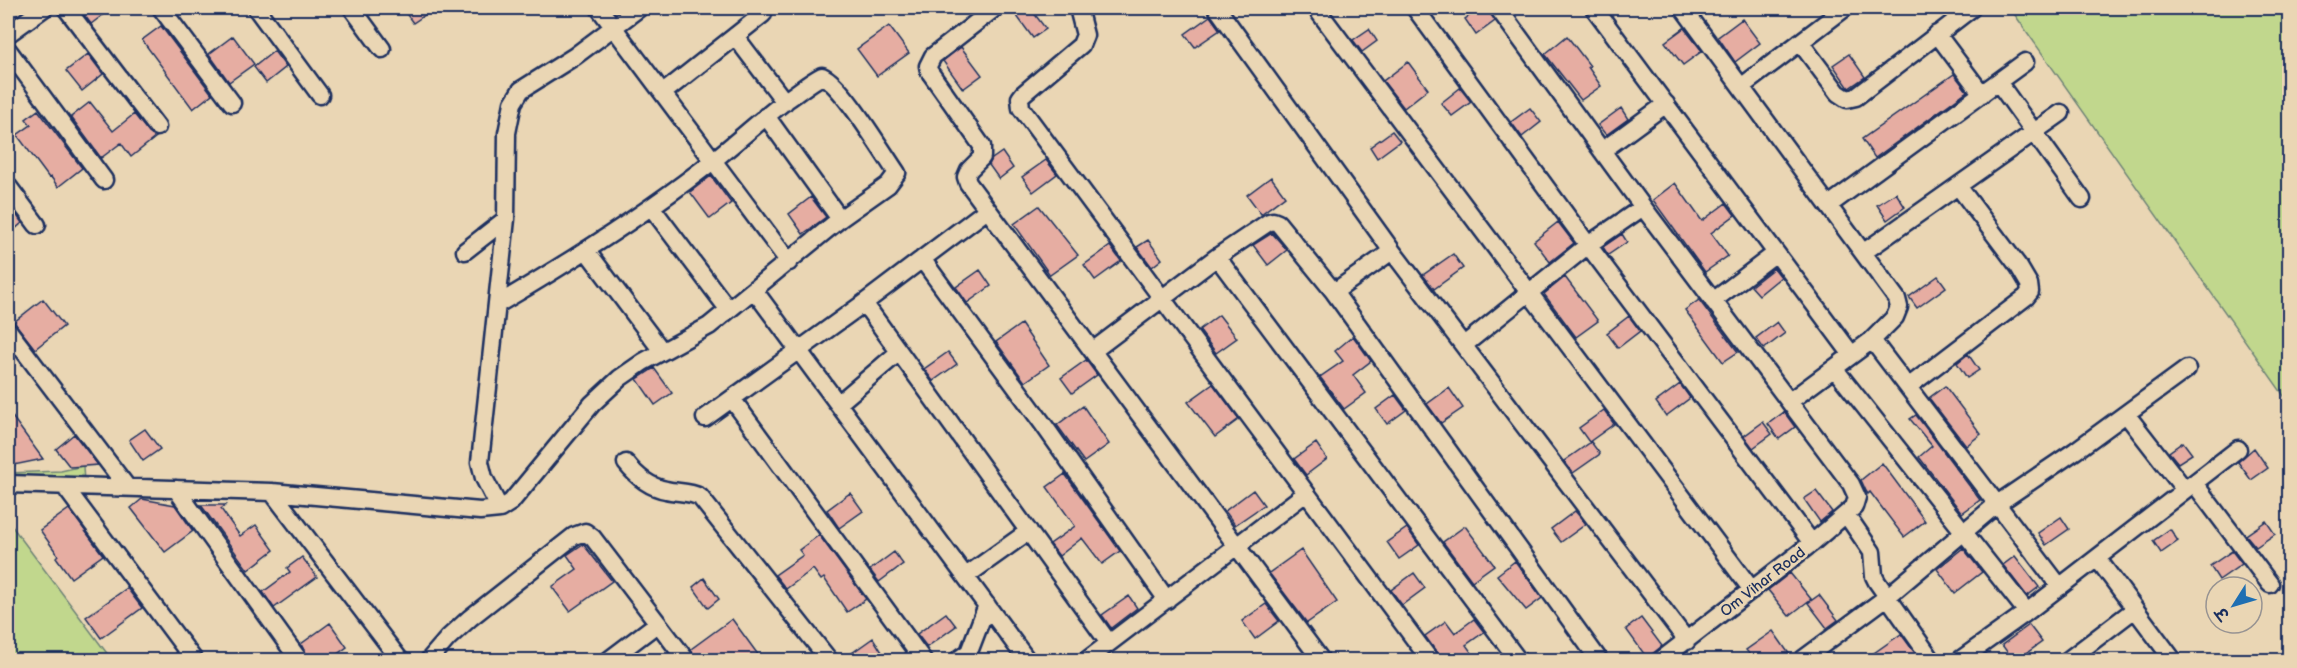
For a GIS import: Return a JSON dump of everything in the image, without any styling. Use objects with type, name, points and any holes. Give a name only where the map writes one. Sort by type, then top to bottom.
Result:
[{"type":"street","points":[[8,34],[44,8]]},
{"type":"street","points":[[66,8],[157,127]]},
{"type":"street","points":[[161,8],[232,103]]},
{"type":"street","points":[[256,8],[320,95]]},
{"type":"street","points":[[352,8],[382,49]]},
{"type":"street","points":[[599,8],[789,262]]},
{"type":"street","points":[[500,509],[484,478],[480,462],[506,219],[507,133],[513,103],[521,90],[575,56],[639,8]]},
{"type":"street","points":[[995,8],[933,56],[928,66],[929,71],[982,146],[982,157],[969,170],[966,177],[987,210],[1094,350],[1321,660]]},
{"type":"street","points":[[1077,8],[1085,35],[1081,45],[1023,94],[1019,103],[1430,660]]},
{"type":"street","points":[[1216,8],[1392,251],[1687,641]]},
{"type":"street","points":[[1316,8],[1752,590]]},
{"type":"street","points":[[1415,8],[1588,245],[1812,543]]},
{"type":"street","points":[[1498,8],[1643,207],[1790,401],[1872,340],[1895,317],[1899,307],[1897,299],[1683,8]]},
{"type":"street","points":[[1594,8],[1852,356]]},
{"type":"street","points":[[1741,87],[1845,8]]},
{"type":"street","points":[[1800,42],[1838,93],[1847,99],[1856,97],[1972,8]]},
{"type":"street","points":[[663,93],[763,14]]},
{"type":"street","points":[[1937,34],[1982,94]]},
{"type":"street","points":[[735,36],[785,102]]},
{"type":"street","points":[[8,50],[104,180]]},
{"type":"street","points":[[1829,206],[2025,62]]},
{"type":"street","points":[[8,484],[272,492],[480,511],[500,509],[511,502],[526,486],[606,389],[662,351],[709,326],[840,219],[888,185],[897,173],[829,79],[822,76],[766,116],[714,160],[652,207],[498,304]]},
{"type":"street","points":[[1998,82],[2082,199]]},
{"type":"street","points":[[1602,151],[1665,104]]},
{"type":"street","points":[[1864,252],[2061,113]]},
{"type":"street","points":[[766,116],[840,219]]},
{"type":"street","points":[[8,186],[37,225]]},
{"type":"street","points":[[1908,387],[2030,292],[2029,284],[2019,267],[1958,186]]},
{"type":"street","points":[[652,207],[728,309]]},
{"type":"street","points":[[1464,345],[1588,245],[1643,207]]},
{"type":"street","points":[[705,418],[864,303],[987,210]]},
{"type":"street","points":[[465,251],[506,219]]},
{"type":"street","points":[[1094,350],[1217,257],[1273,220],[1278,223],[1334,292],[1599,660]]},
{"type":"street","points":[[586,250],[662,351]]},
{"type":"street","points":[[1334,292],[1392,251]]},
{"type":"street","points":[[1713,301],[1776,253]]},
{"type":"street","points":[[1217,257],[1518,660]]},
{"type":"street","points":[[922,259],[1043,424],[1167,600]]},
{"type":"street","points":[[754,290],[1027,660]]},
{"type":"street","points":[[864,303],[1109,643]]},
{"type":"street","points":[[8,330],[127,487]]},
{"type":"street","points":[[1872,340],[2060,586]]},
{"type":"street","points":[[838,404],[899,352]]},
{"type":"street","points":[[1834,368],[2027,612]]},
{"type":"street","points":[[1802,660],[1887,597],[1997,504],[2127,414],[2187,369]]},
{"type":"street","points":[[732,399],[923,660]]},
{"type":"street","name":"Om Vihar Road","points":[[1661,660],[1812,543],[1854,507],[1857,497],[1851,484],[1790,401]]},
{"type":"street","points":[[2127,414],[2190,486],[2270,584]]},
{"type":"street","points":[[1960,660],[2027,612],[2238,449]]},
{"type":"street","points":[[626,463],[642,480],[653,486],[700,497],[829,660]]},
{"type":"street","points":[[65,487],[194,660]]},
{"type":"street","points":[[176,489],[299,660]]},
{"type":"street","points":[[272,492],[400,660]]},
{"type":"street","points":[[1087,660],[1306,493]]},
{"type":"street","points":[[1846,514],[1868,543],[1872,552],[1874,576],[1929,659]]},
{"type":"street","points":[[966,576],[1029,531]]},
{"type":"street","points":[[429,660],[470,618],[574,536],[585,532],[593,538],[686,660]]},
{"type":"street","points":[[2097,558],[2173,660]]},
{"type":"street","points":[[958,660],[969,652],[987,605]]},
{"type":"street","points":[[2068,660],[2135,609]]},
{"type":"street","points":[[609,660],[658,623]]},
{"type":"green space","points":[[2010,8],[2289,8],[2289,403]]},
{"type":"green space","points":[[83,466],[84,483],[8,484],[8,473],[61,471]]},
{"type":"green space","points":[[8,521],[112,660],[8,660]]},
{"type":"building","points":[[79,8],[112,8],[91,24]]},
{"type":"building","points":[[402,8],[435,8],[413,23]]},
{"type":"building","points":[[1011,8],[1030,8],[1046,29],[1033,38]]},
{"type":"building","points":[[1480,8],[1488,8],[1495,21],[1476,35],[1465,19]]},
{"type":"building","points":[[1210,16],[1220,30],[1195,47],[1185,34]]},
{"type":"building","points":[[1742,19],[1760,43],[1735,62],[1718,37]]},
{"type":"building","points":[[161,26],[212,94],[193,109],[142,40]]},
{"type":"building","points":[[889,26],[909,53],[877,76],[857,49]]},
{"type":"building","points":[[1684,28],[1702,51],[1683,65],[1665,42]]},
{"type":"building","points":[[1369,29],[1377,41],[1362,52],[1353,40]]},
{"type":"building","points":[[233,36],[254,64],[229,82],[209,54]]},
{"type":"building","points":[[1567,36],[1590,66],[1588,67],[1601,86],[1581,100],[1545,54]]},
{"type":"building","points":[[961,47],[982,75],[963,89],[943,61]]},
{"type":"building","points":[[274,51],[286,67],[266,83],[254,67]]},
{"type":"building","points":[[88,54],[103,74],[82,91],[66,71]]},
{"type":"building","points":[[1849,54],[1865,77],[1849,88],[1833,65]]},
{"type":"building","points":[[1408,62],[1428,89],[1404,108],[1383,81]]},
{"type":"building","points":[[1954,74],[1967,91],[1875,158],[1862,139]]},
{"type":"building","points":[[1460,88],[1471,102],[1452,116],[1441,103]]},
{"type":"building","points":[[90,102],[113,131],[134,114],[149,133],[156,137],[131,157],[121,143],[101,158],[71,117]]},
{"type":"building","points":[[1530,108],[1541,122],[1522,137],[1511,122]]},
{"type":"building","points":[[1621,108],[1628,119],[1606,135],[1598,125]]},
{"type":"building","points":[[38,110],[82,168],[58,187],[17,135],[31,125],[26,119]]},
{"type":"building","points":[[1392,131],[1400,141],[1377,158],[1370,147]]},
{"type":"building","points":[[1002,152],[1013,168],[999,179],[989,165],[992,159]]},
{"type":"building","points":[[1046,160],[1057,174],[1033,192],[1022,177]]},
{"type":"building","points":[[711,176],[731,203],[710,219],[690,192]]},
{"type":"building","points":[[1271,177],[1285,196],[1261,214],[1247,195]]},
{"type":"building","points":[[1675,183],[1702,221],[1726,203],[1735,215],[1711,233],[1728,256],[1705,272],[1653,200]]},
{"type":"building","points":[[1896,193],[1905,207],[1887,220],[1877,205]]},
{"type":"building","points":[[811,197],[826,217],[803,234],[789,214]]},
{"type":"building","points":[[1039,206],[1078,255],[1050,275],[1014,224]]},
{"type":"building","points":[[14,211],[22,223],[8,235],[8,216]]},
{"type":"building","points":[[1558,222],[1574,243],[1550,262],[1534,241]]},
{"type":"building","points":[[1272,233],[1287,250],[1268,265],[1253,245]]},
{"type":"building","points":[[1622,234],[1627,242],[1608,255],[1603,247]]},
{"type":"building","points":[[1148,240],[1162,259],[1152,267],[1137,247]]},
{"type":"building","points":[[1110,246],[1121,261],[1095,280],[1084,265]]},
{"type":"building","points":[[1453,254],[1463,268],[1434,289],[1423,275]]},
{"type":"building","points":[[1774,268],[1781,277],[1759,295],[1751,286]]},
{"type":"building","points":[[980,270],[991,286],[967,303],[956,287]]},
{"type":"building","points":[[1938,276],[1946,287],[1917,308],[1909,297]]},
{"type":"building","points":[[1565,277],[1598,321],[1576,337],[1544,294]]},
{"type":"building","points":[[43,299],[64,326],[35,349],[14,322]]},
{"type":"building","points":[[1699,300],[1738,352],[1723,362],[1685,310]]},
{"type":"building","points":[[1219,315],[1237,338],[1216,353],[1199,330]]},
{"type":"building","points":[[1629,316],[1640,331],[1618,348],[1607,333]]},
{"type":"building","points":[[1777,322],[1785,333],[1764,349],[1756,338]]},
{"type":"building","points":[[1021,324],[1049,365],[1025,382],[996,342]]},
{"type":"building","points":[[1353,336],[1371,361],[1353,375],[1366,393],[1344,409],[1320,377],[1343,361],[1335,351]]},
{"type":"building","points":[[948,352],[957,364],[933,381],[924,369]]},
{"type":"building","points":[[1968,354],[1979,370],[1967,378],[1957,363]]},
{"type":"building","points":[[1086,360],[1097,375],[1072,393],[1061,378]]},
{"type":"building","points":[[654,368],[672,393],[655,405],[637,379]]},
{"type":"building","points":[[1213,384],[1239,419],[1215,437],[1188,402]]},
{"type":"building","points":[[1680,384],[1690,398],[1666,416],[1656,402]]},
{"type":"building","points":[[1945,386],[1981,434],[1966,446],[1929,398]]},
{"type":"building","points":[[1449,388],[1463,408],[1441,423],[1427,404]]},
{"type":"building","points":[[1395,395],[1406,410],[1387,424],[1376,409]]},
{"type":"building","points":[[1083,406],[1109,444],[1084,462],[1057,425]]},
{"type":"building","points":[[1604,410],[1614,424],[1589,442],[1579,428]]},
{"type":"building","points":[[8,411],[43,459],[14,465],[8,457]]},
{"type":"building","points":[[1784,412],[1795,427],[1779,439],[1768,424]]},
{"type":"building","points":[[1916,415],[1980,500],[1962,513],[1919,457],[1932,446],[1910,419]]},
{"type":"building","points":[[1763,422],[1772,434],[1753,448],[1744,436]]},
{"type":"building","points":[[145,429],[160,449],[143,461],[129,440]]},
{"type":"building","points":[[74,434],[98,465],[70,467],[56,449]]},
{"type":"building","points":[[1591,442],[1600,454],[1573,473],[1564,461]]},
{"type":"building","points":[[2183,442],[2192,454],[2178,463],[2169,452]]},
{"type":"building","points":[[1316,443],[1327,459],[1306,475],[1294,459]]},
{"type":"building","points":[[2254,448],[2268,468],[2251,480],[2238,462]]},
{"type":"building","points":[[1882,463],[1925,521],[1904,537],[1870,492],[1868,494],[1861,480]]},
{"type":"building","points":[[1065,474],[1120,551],[1102,564],[1082,538],[1059,556],[1050,544],[1075,526],[1047,487]]},
{"type":"building","points":[[1253,490],[1264,505],[1235,525],[1225,511]]},
{"type":"building","points":[[1816,491],[1832,512],[1820,522],[1804,499]]},
{"type":"building","points":[[850,493],[863,511],[839,528],[827,510]]},
{"type":"building","points":[[142,499],[175,505],[193,531],[165,552],[131,508]]},
{"type":"building","points":[[201,505],[226,505],[221,509],[240,536],[256,525],[274,550],[248,570]]},
{"type":"building","points":[[69,509],[103,555],[71,578],[40,530]]},
{"type":"building","points":[[1575,511],[1586,524],[1561,542],[1551,529]]},
{"type":"building","points":[[2061,517],[2069,529],[2046,545],[2038,533]]},
{"type":"building","points":[[2266,521],[2275,534],[2256,547],[2246,535]]},
{"type":"building","points":[[1465,526],[1494,565],[1472,581],[1443,542]]},
{"type":"building","points":[[1407,528],[1419,545],[1399,559],[1387,542]]},
{"type":"building","points":[[2170,529],[2178,541],[2161,553],[2153,541]]},
{"type":"building","points":[[819,535],[866,599],[847,612],[824,578],[821,580],[813,569],[786,589],[775,575],[803,555],[799,550]]},
{"type":"building","points":[[583,544],[612,581],[570,611],[552,587],[577,569],[567,555]]},
{"type":"building","points":[[1963,548],[1982,572],[1955,593],[1937,569]]},
{"type":"building","points":[[1301,550],[1337,602],[1307,623],[1269,573]]},
{"type":"building","points":[[2232,551],[2242,564],[2226,575],[2216,575],[2210,566]]},
{"type":"building","points":[[894,552],[903,564],[879,582],[870,570]]},
{"type":"building","points":[[2015,556],[2039,587],[2027,596],[2003,565]]},
{"type":"building","points":[[302,557],[317,577],[274,608],[263,592],[290,572],[287,568]]},
{"type":"building","points":[[1515,561],[1542,598],[1526,610],[1497,575]]},
{"type":"building","points":[[1414,573],[1425,588],[1402,605],[1391,590]]},
{"type":"building","points":[[1790,573],[1811,599],[1789,616],[1768,590]]},
{"type":"building","points":[[704,578],[719,599],[708,608],[693,587]]},
{"type":"building","points":[[127,588],[142,608],[101,638],[86,617]]},
{"type":"building","points":[[1819,595],[1838,620],[1827,628],[1808,603]]},
{"type":"building","points":[[1129,596],[1137,608],[1111,628],[1102,615]]},
{"type":"building","points":[[1266,604],[1279,621],[1255,639],[1242,621]]},
{"type":"building","points":[[946,613],[956,626],[927,647],[917,634]]},
{"type":"building","points":[[1641,618],[1662,646],[1647,658],[1626,629]]},
{"type":"building","points":[[732,619],[762,660],[696,660],[691,649]]},
{"type":"building","points":[[1474,619],[1484,632],[1466,645],[1477,660],[1440,660],[1425,636],[1446,621],[1455,633]]},
{"type":"building","points":[[330,623],[347,647],[329,660],[309,660],[301,644]]},
{"type":"building","points":[[2029,625],[2042,642],[2017,660],[2013,660],[2002,645]]},
{"type":"building","points":[[1773,631],[1792,660],[1754,660],[1746,650]]},
{"type":"building","points":[[1901,634],[1920,660],[1864,660]]},
{"type":"building","points":[[873,638],[887,660],[842,660]]}]
